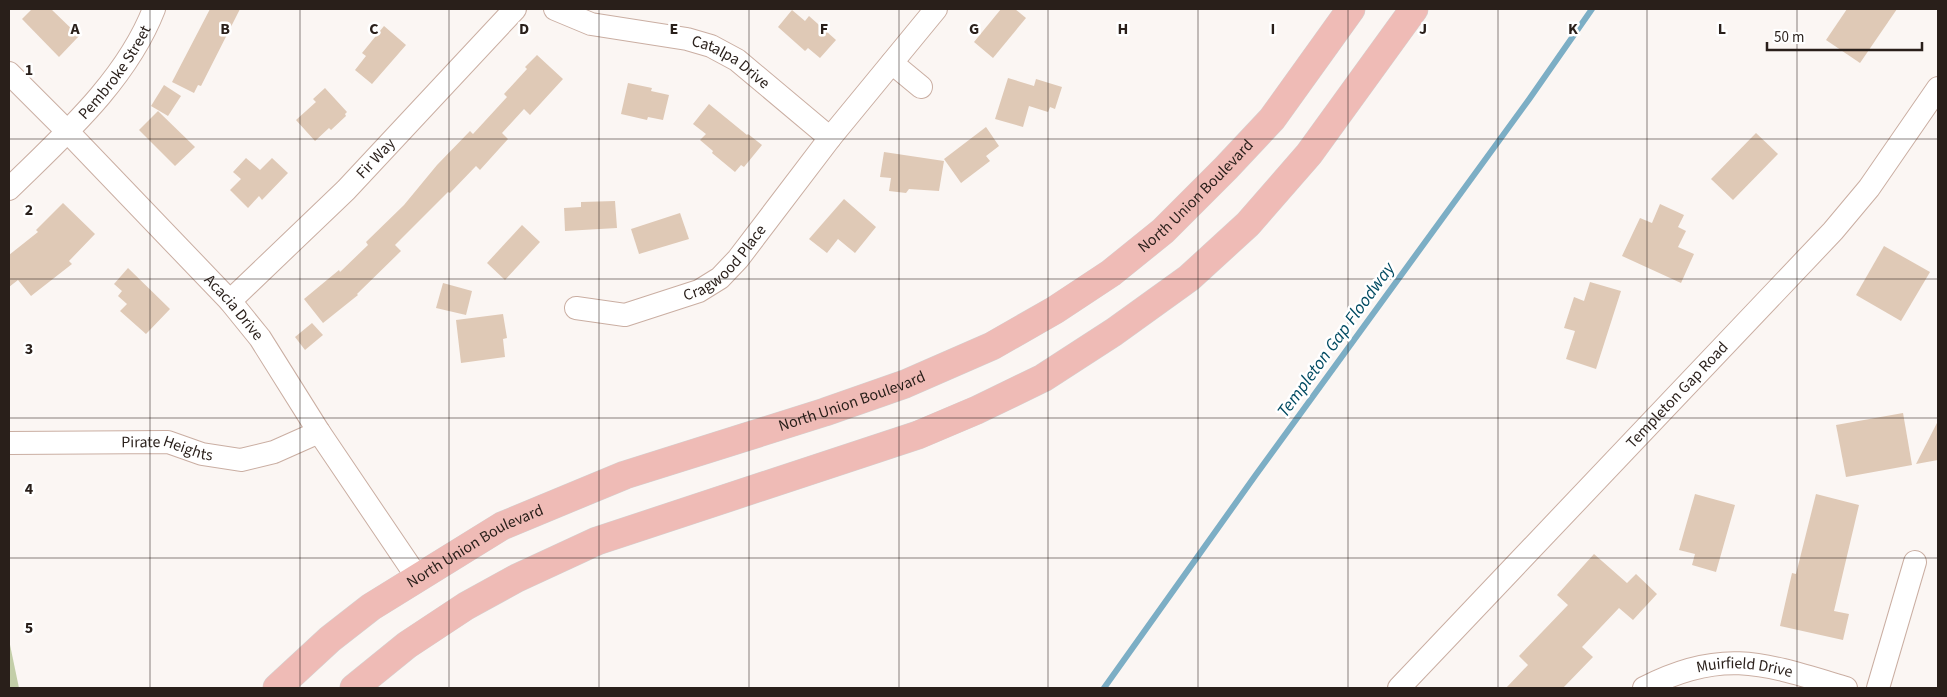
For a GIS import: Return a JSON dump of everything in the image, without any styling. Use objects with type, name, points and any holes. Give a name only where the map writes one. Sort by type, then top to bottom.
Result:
[{"type":"main road","name":"North Union Boulevard","points":[[277,688],[330,639],[371,607],[502,526],[553,503],[625,475],[825,412],[905,384],[992,346],[1055,310],[1111,273],[1163,231],[1226,168],[1272,119],[1352,9]]},
{"type":"main road","points":[[354,688],[414,640],[466,606],[517,578],[597,541],[918,436],[1043,378],[1114,332],[1189,278],[1248,224],[1309,154],[1414,9]]},
{"type":"street","name":"Pembroke Street","points":[[9,188],[68,132],[124,65],[154,9]]},
{"type":"street","name":"Fir Way","points":[[230,301],[346,190],[515,9]]},
{"type":"street","name":"Catalpa Drive","points":[[555,9],[591,24],[688,39],[711,46],[736,60],[830,138]]},
{"type":"street","name":"Cragwood Place","points":[[576,308],[625,315],[699,291],[720,278],[738,259],[830,138],[936,9]]},
{"type":"street","points":[[892,62],[921,87]]},
{"type":"street","name":"Acacia Drive","points":[[9,73],[230,301],[260,338],[319,432],[417,577]]},
{"type":"street","name":"Templeton Gap Road","points":[[1399,688],[1833,231],[1869,188],[1938,88]]},
{"type":"street","name":"Pirate Heights","points":[[9,443],[168,442],[202,454],[241,460],[274,452],[319,432]]},
{"type":"street","points":[[1878,688],[1915,562]]},
{"type":"street","name":"Muirfield Drive","points":[[1644,688],[1668,676],[1690,669],[1711,664],[1730,663],[1751,663],[1771,667],[1846,688]]},
{"type":"green space","points":[[9,640],[19,688],[9,688]]},
{"type":"building","points":[[32,9],[51,9],[79,36],[59,57],[22,19]]},
{"type":"building","points":[[210,9],[240,9],[201,86],[198,85],[194,93],[172,82]]},
{"type":"building","points":[[1001,9],[1015,9],[1026,18],[993,58],[974,42]]},
{"type":"building","points":[[1847,9],[1897,9],[1860,63],[1826,40]]},
{"type":"building","points":[[792,10],[805,21],[809,16],[836,40],[820,58],[808,48],[805,51],[778,27]]},
{"type":"building","points":[[384,26],[406,45],[372,84],[355,70],[366,56],[362,53]]},
{"type":"building","points":[[537,55],[563,79],[530,115],[524,109],[502,133],[508,139],[480,170],[476,166],[450,193],[448,192],[395,245],[401,251],[358,295],[323,323],[304,299],[339,270],[340,272],[368,245],[366,242],[404,205],[437,165],[470,131],[473,134],[507,97],[504,94]]},
{"type":"building","points":[[1008,78],[1034,86],[1036,79],[1062,87],[1055,109],[1050,107],[1048,112],[1029,106],[1023,127],[995,119]]},
{"type":"building","points":[[628,83],[652,88],[651,91],[669,95],[663,120],[648,117],[647,120],[621,114]]},
{"type":"building","points":[[164,85],[181,96],[168,116],[151,106]]},
{"type":"building","points":[[325,88],[347,112],[346,116],[331,130],[329,128],[315,141],[296,120],[316,102],[313,99]]},
{"type":"building","points":[[709,104],[762,145],[744,167],[741,165],[735,172],[700,140],[706,134],[693,124]]},
{"type":"building","points":[[158,111],[195,147],[175,166],[139,130]]},
{"type":"building","points":[[986,127],[999,146],[986,156],[990,161],[961,183],[944,159]]},
{"type":"building","points":[[1756,133],[1778,154],[1733,200],[1711,179]]},
{"type":"building","points":[[884,152],[944,161],[939,191],[909,189],[906,193],[889,191],[891,178],[880,177]]},
{"type":"building","points":[[246,158],[260,170],[272,158],[288,173],[262,200],[259,196],[248,208],[230,190],[241,179],[233,172]]},
{"type":"building","points":[[844,199],[876,227],[855,253],[838,239],[827,253],[809,239]]},
{"type":"building","points":[[615,201],[617,228],[565,231],[564,208],[581,207],[581,202]]},
{"type":"building","points":[[63,203],[95,234],[69,261],[72,264],[31,296],[18,280],[9,287],[9,255],[38,232],[36,230]]},
{"type":"building","points":[[1660,204],[1684,215],[1678,227],[1686,231],[1678,247],[1694,254],[1681,283],[1622,256],[1640,218],[1652,223]]},
{"type":"building","points":[[680,213],[689,239],[639,254],[631,229]]},
{"type":"building","points":[[522,225],[540,242],[505,280],[487,263]]},
{"type":"building","points":[[1884,246],[1930,272],[1901,321],[1856,295]]},
{"type":"building","points":[[128,268],[170,309],[146,334],[120,311],[127,304],[118,296],[122,291],[114,284]]},
{"type":"building","points":[[1590,282],[1621,291],[1596,369],[1566,359],[1575,331],[1564,328],[1574,297],[1584,301]]},
{"type":"building","points":[[443,283],[472,291],[466,315],[436,308]]},
{"type":"building","points":[[503,314],[507,338],[503,339],[505,357],[461,363],[456,320]]},
{"type":"building","points":[[312,323],[323,335],[305,350],[295,337]]},
{"type":"building","points":[[1903,413],[1912,465],[1846,477],[1836,425]]},
{"type":"building","points":[[1938,421],[1938,460],[1916,464]]},
{"type":"building","points":[[1695,494],[1735,505],[1716,572],[1692,565],[1695,554],[1679,550]]},
{"type":"building","points":[[1816,494],[1859,505],[1834,611],[1849,614],[1843,640],[1780,626],[1792,573],[1796,574]]},
{"type":"building","points":[[1594,554],[1627,583],[1636,574],[1657,594],[1633,620],[1619,608],[1582,647],[1593,657],[1563,688],[1506,688],[1528,665],[1519,656],[1568,605],[1557,595]]},
{"type":"waterway","name":"Templeton Gap Floodway","points":[[1104,688],[1255,476],[1530,98],[1592,9]]}]
